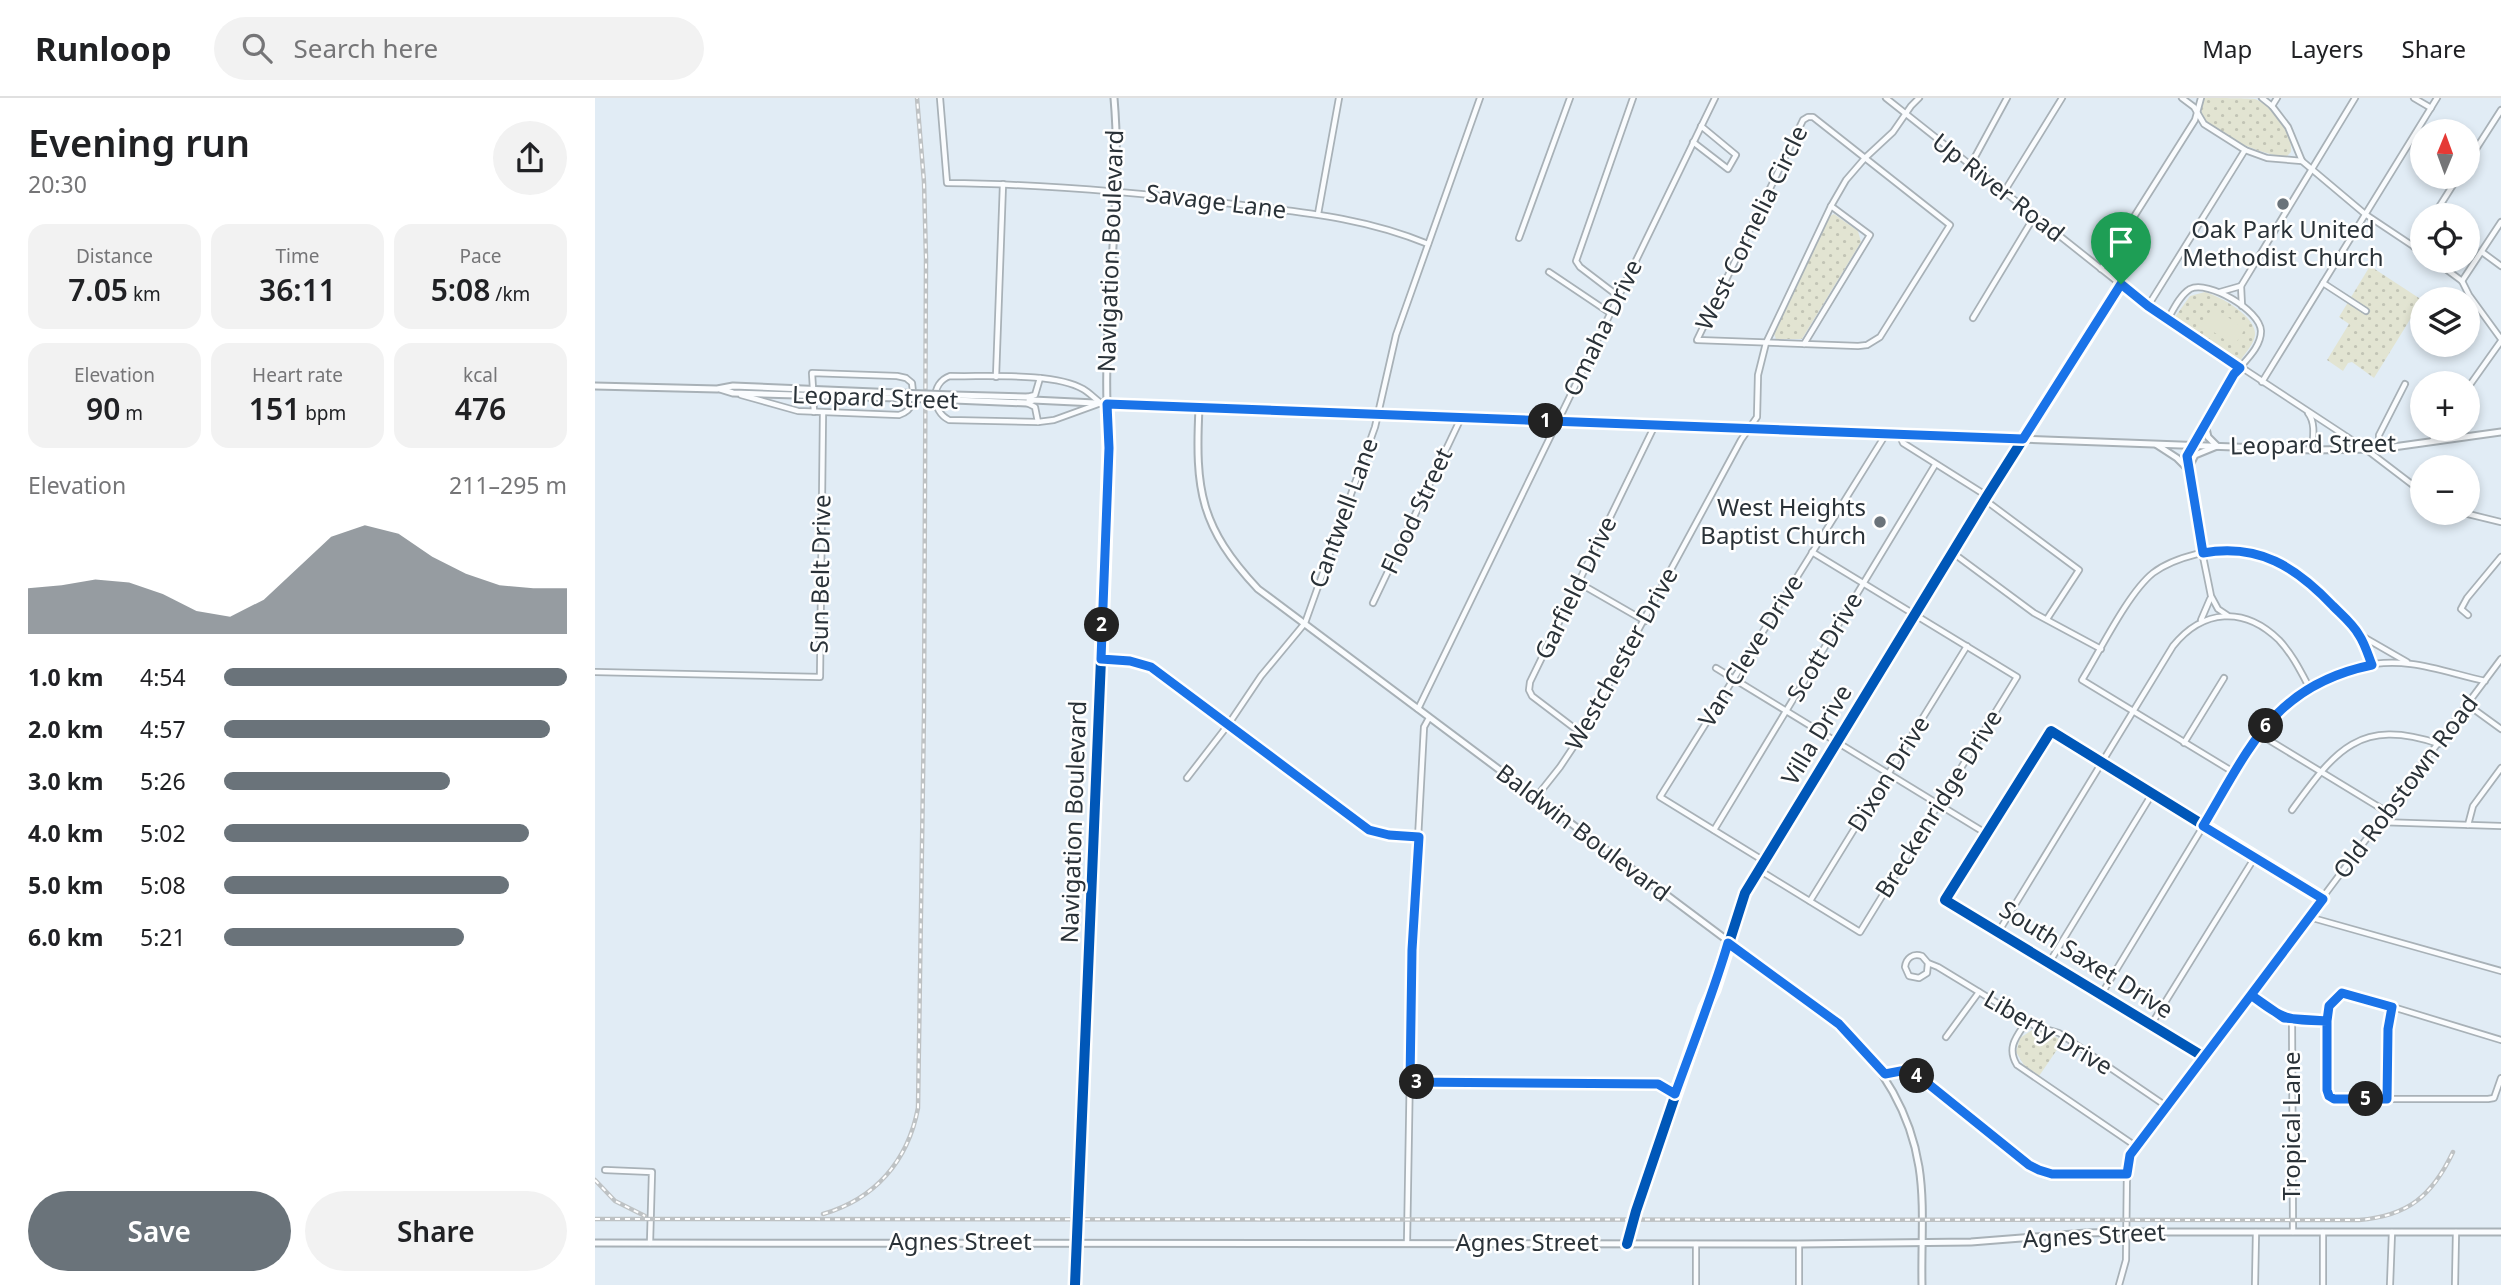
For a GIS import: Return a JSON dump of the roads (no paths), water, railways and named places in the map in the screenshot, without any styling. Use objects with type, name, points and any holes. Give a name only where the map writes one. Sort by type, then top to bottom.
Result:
[{"type":"main road","name":"Navigation Boulevard","points":[[1104,404],[1115,190],[1114,98]]},
{"type":"main road","name":"Leopard Street","points":[[595,386],[717,389],[733,386],[898,396],[2312,450],[2367,450],[2432,441]]},
{"type":"main road","name":"Leopard Street","points":[[717,389],[733,393],[813,392]]},
{"type":"main road","name":"Baldwin Boulevard","points":[[1199,408],[1196,459],[1201,494],[1210,521],[1239,569],[1258,589],[1839,1024],[1885,1074],[1908,1124],[1919,1165],[1922,1285]]},
{"type":"main road","points":[[2156,444],[2177,458],[2188,470],[2195,455],[2217,446],[2208,437],[2205,424]]},
{"type":"main road","name":"Leopard Street","points":[[2480,435],[2501,432]]},
{"type":"main road","name":"Agnes Street","points":[[595,1243],[1800,1244],[1971,1242],[2128,1232],[2501,1232]]},
{"type":"street","name":"Savage Lane","points":[[940,98],[947,183],[1115,190],[1318,214],[1385,228],[1429,244]]},
{"type":"street","name":"Savage Lane","points":[[1318,214],[1339,98]]},
{"type":"street","name":"Cantwell Lane","points":[[1187,778],[1261,676],[1304,623],[1378,415],[1396,335],[1480,98]]},
{"type":"street","points":[[1519,238],[1570,98]]},
{"type":"street","points":[[1618,296],[1576,261],[1633,98]]},
{"type":"street","name":"Omaha Drive","points":[[1417,710],[1715,98]]},
{"type":"street","name":"Up River Road","points":[[1886,98],[2148,306],[2367,450],[2410,483]]},
{"type":"street","points":[[1911,106],[1912,98]]},
{"type":"street","points":[[1911,106],[1919,98]]},
{"type":"street","points":[[1971,166],[2007,98]]},
{"type":"street","points":[[2004,192],[2062,98]]},
{"type":"street","points":[[2182,98],[2192,104],[2204,124],[2245,150],[2267,158],[2302,161],[2365,214],[2410,244]]},
{"type":"street","points":[[2101,269],[2195,120],[2201,98]]},
{"type":"street","points":[[2262,98],[2272,106],[2288,127],[2302,161]]},
{"type":"street","points":[[2272,106],[2277,98]]},
{"type":"street","points":[[2242,307],[2241,286],[2355,98]]},
{"type":"street","points":[[2414,98],[2431,108]]},
{"type":"street","points":[[2262,382],[2437,98]]},
{"type":"street","name":"Westchester Drive","points":[[1537,796],[1582,734],[1735,452],[1757,417],[1758,375],[1766,343],[1831,206],[1846,180],[1893,132],[1911,106]]},
{"type":"street","points":[[2480,143],[2501,110]]},
{"type":"street","name":"West Cornelia Circle","points":[[1766,343],[1697,340],[1803,120],[1813,117],[1865,158]]},
{"type":"street","points":[[1693,142],[1728,169],[1736,155],[1701,126]]},
{"type":"street","points":[[2148,306],[2245,150]]},
{"type":"street","points":[[1766,343],[1867,345],[1880,337],[1950,225],[1865,158]]},
{"type":"street","points":[[996,377],[1003,184]]},
{"type":"street","points":[[1803,344],[1870,235],[1831,206]]},
{"type":"street","points":[[1973,318],[2034,217]]},
{"type":"street","points":[[2462,281],[2501,222]]},
{"type":"street","points":[[2482,252],[2501,267]]},
{"type":"street","points":[[1549,272],[1610,313]]},
{"type":"street","points":[[2451,273],[2462,281],[2501,340],[2479,371]]},
{"type":"street","points":[[2323,283],[2367,311]]},
{"type":"street","name":"Villa Drive","points":[[1627,1244],[1675,1094],[1705,1008],[1714,990],[1745,893],[1952,553],[2121,284]]},
{"type":"street","points":[[2220,293],[2241,286]]},
{"type":"street","points":[[2168,319],[2184,293],[2191,289],[2209,287],[2255,316],[2261,331],[2259,340],[2234,374],[2192,445],[2187,456],[2188,470],[2211,596],[2218,609],[2255,623],[2278,640],[2290,653],[2309,687]]},
{"type":"street","points":[[733,393],[783,408],[814,412],[824,413],[899,415],[912,408],[912,383],[906,377],[897,376],[812,373],[814,412]]},
{"type":"street","points":[[950,376],[1040,378],[1083,388],[1104,404],[1054,420],[1038,422],[949,420],[941,416],[936,408],[937,385],[950,376]]},
{"type":"street","points":[[1038,422],[1035,407],[1029,400],[1035,395],[1040,378]]},
{"type":"street","points":[[2379,449],[2379,435],[2405,384]]},
{"type":"street","name":"Navigation Boulevard","points":[[1075,1285],[1109,448],[1104,404]]},
{"type":"street","points":[[2305,410],[2311,418],[2312,450]]},
{"type":"street","name":"Sun Belt Drive","points":[[595,672],[820,677],[824,413]]},
{"type":"street","name":"Flood Street","points":[[1373,603],[1461,418]]},
{"type":"street","name":"Garfield Drive","points":[[1582,734],[1532,696],[1529,690],[1530,682],[1655,424]]},
{"type":"street","name":"Van Cleve Drive","points":[[1714,830],[1660,797],[1886,434]]},
{"type":"street","points":[[1899,434],[1903,443],[1986,498],[2078,570],[2046,619]]},
{"type":"street","name":"Scott Drive","points":[[1714,830],[1935,464]]},
{"type":"street","points":[[2480,517],[2501,522]]},
{"type":"street","points":[[2235,773],[2082,681],[2137,589],[2151,575],[2177,559],[2203,553],[2239,550],[2271,558],[2311,585],[2359,634],[2411,664]]},
{"type":"street","points":[[1812,552],[1967,646]]},
{"type":"street","points":[[1952,553],[2034,613],[2101,649]]},
{"type":"street","points":[[2468,615],[2461,609],[2467,598],[2501,556]]},
{"type":"street","points":[[1579,583],[1645,621]]},
{"type":"street","points":[[2198,623],[2207,610],[2211,596]]},
{"type":"street","points":[[1999,931],[2173,646],[2198,623],[2214,617],[2231,616]]},
{"type":"street","points":[[2359,634],[2372,665]]},
{"type":"street","name":"Breckenridge Drive","points":[[1810,901],[1860,932],[2017,677],[1967,646]]},
{"type":"street","name":"Dixon Drive","points":[[1810,901],[1967,646]]},
{"type":"street","points":[[1101,659],[1130,661],[1151,667],[1369,830],[1389,835],[1419,837]]},
{"type":"street","name":"Old Robstown Road","points":[[2119,1285],[2126,1261],[2128,1162],[2137,1147],[2501,659]]},
{"type":"street","points":[[2101,995],[2259,734],[2277,713],[2309,687],[2343,672],[2372,665],[2411,664],[2485,681]]},
{"type":"street","points":[[1716,668],[1987,834],[2051,731],[2323,899]]},
{"type":"street","points":[[2184,743],[2224,678]]},
{"type":"street","points":[[2468,705],[2501,729]]},
{"type":"street","points":[[1407,1243],[1412,950],[1423,727],[1429,718]]},
{"type":"street","points":[[2259,734],[2386,812]]},
{"type":"street","points":[[2292,810],[2337,753],[2360,741],[2398,734],[2439,744]]},
{"type":"street","points":[[2468,825],[2473,806],[2501,768]]},
{"type":"street","points":[[2049,963],[2152,794]]},
{"type":"street","points":[[2379,822],[2501,826]]},
{"type":"street","points":[[1714,830],[1764,861]]},
{"type":"street","name":"South Saxet Drive","points":[[1987,834],[1945,900],[2204,1058]]},
{"type":"street","points":[[2151,1025],[2255,857]]},
{"type":"street","points":[[1759,870],[1810,901]]},
{"type":"street","points":[[2309,917],[2501,971]]},
{"type":"street","points":[[1917,955],[1928,963],[1927,973],[1919,978],[1909,976],[1905,967],[1908,958],[1917,955]]},
{"type":"street","name":"Liberty Drive","points":[[1928,963],[2027,1021],[2059,1033],[2166,1106]]},
{"type":"street","points":[[1946,1037],[1979,992]]},
{"type":"street","points":[[2501,1041],[2342,993],[2329,1006],[2327,1090],[2329,1096],[2334,1099],[2488,1099],[2497,1093],[2501,1078]]},
{"type":"street","points":[[2251,995],[2278,1014],[2292,1020],[2327,1021]]},
{"type":"street","points":[[2387,1099],[2388,1029],[2392,1007]]},
{"type":"street","name":"Tropical Lane","points":[[2292,1020],[2293,1232]]},
{"type":"street","points":[[2027,1021],[2013,1041],[2013,1056],[2017,1065],[2137,1147]]},
{"type":"street","points":[[1885,1074],[1906,1070],[1921,1078],[2029,1165],[2039,1170],[2052,1174],[2127,1174]]},
{"type":"street","points":[[1410,1082],[1658,1084],[1675,1094]]},
{"type":"street","points":[[605,1170],[652,1171],[650,1243]]},
{"type":"street","points":[[2255,1285],[2256,1232]]},
{"type":"street","points":[[2323,1232],[2323,1285]]},
{"type":"street","points":[[2390,1285],[2392,1232]]},
{"type":"street","points":[[2455,1285],[2456,1232]]},
{"type":"street","points":[[1696,1243],[1696,1285]]},
{"type":"street","points":[[1799,1285],[1800,1244]]},
{"type":"railway","points":[[823,1214],[858,1199],[886,1175],[906,1145],[918,1108],[924,714],[926,258],[924,182],[917,98]]},
{"type":"railway","points":[[595,1219],[2359,1220],[2391,1214],[2417,1201],[2436,1181],[2453,1152]]},
{"type":"railway","points":[[595,1180],[615,1201],[645,1216]]},
{"type":"place","name":"Oak Park United Methodist Church","points":[[2283,204]]},
{"type":"place","name":"West Heights Baptist Church","points":[[1880,522]]}]
